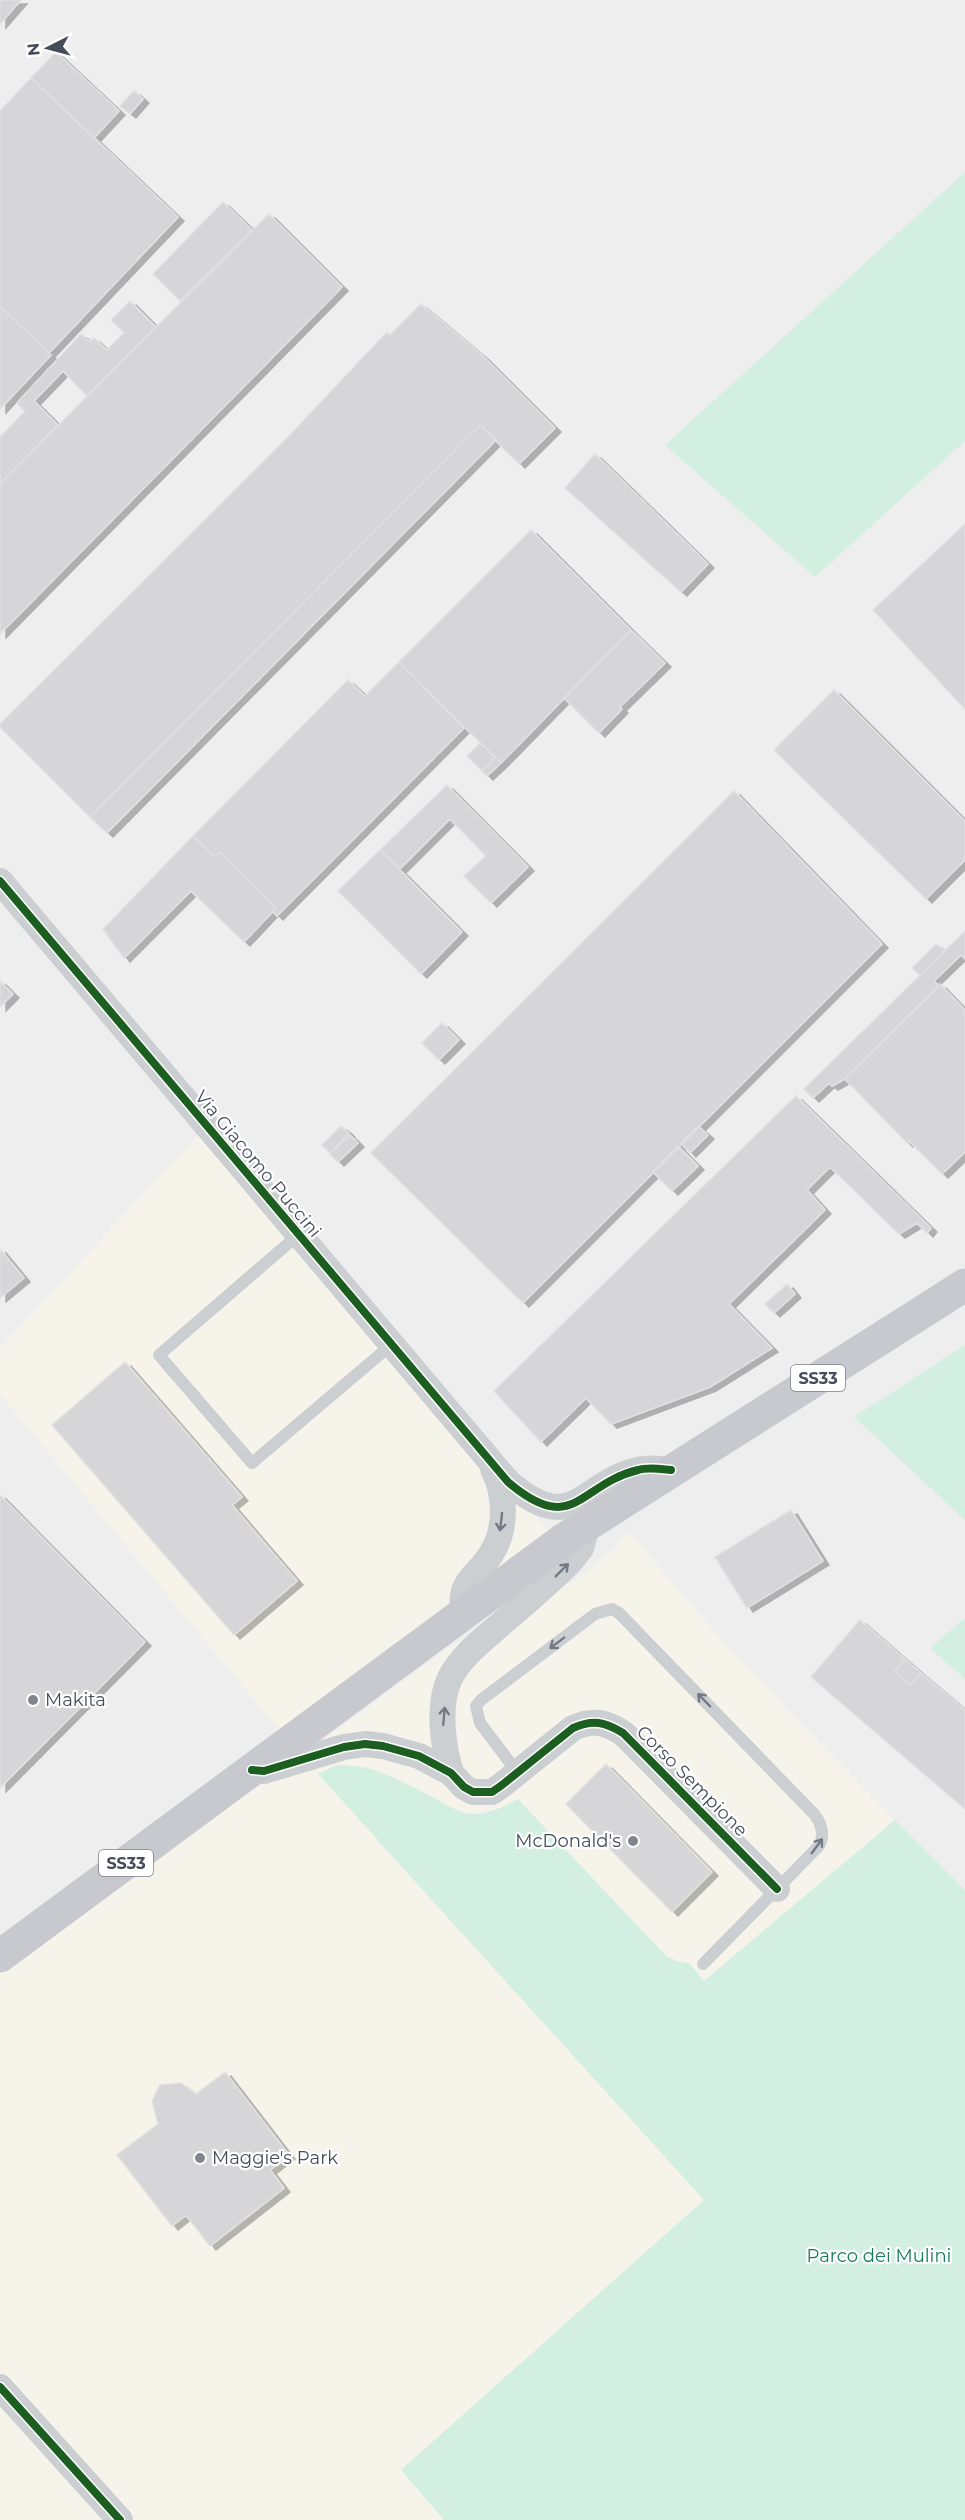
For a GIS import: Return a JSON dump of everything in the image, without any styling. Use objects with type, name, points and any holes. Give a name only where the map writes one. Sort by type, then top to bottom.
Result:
[{"type":"main road","name":"SS33","points":[[0,1956],[588,1524],[965,1285]]},
{"type":"street","name":"Via Giacomo Puccini","points":[[0,881],[492,1466],[508,1482],[531,1500],[555,1507],[575,1502],[636,1470],[671,1470]]},
{"type":"street","points":[[463,1614],[461,1597],[464,1589],[492,1553],[502,1523],[501,1490],[492,1466]]},
{"type":"street","points":[[452,1773],[444,1749],[442,1721],[450,1678],[471,1650],[570,1562],[581,1548],[588,1524]]},
{"type":"street","name":"Corso Sempione","points":[[252,1770],[271,1770],[344,1747],[365,1744],[384,1746],[419,1756],[452,1773],[464,1787],[473,1792],[485,1793],[492,1792],[518,1773],[573,1728],[585,1723],[599,1722],[623,1733],[777,1889]]},
{"type":"street","points":[[0,2387],[120,2520]]},
{"type":"lane","points":[[298,1235],[159,1355],[252,1463],[391,1345]]},
{"type":"lane","points":[[518,1773],[480,1723],[476,1706],[595,1614],[612,1609],[619,1613],[820,1821],[823,1834],[819,1846],[703,1964]]},
{"type":"shaded area","points":[[202,1131],[556,1540],[287,1739],[0,1394],[0,1348]]},
{"type":"shaded area","points":[[629,1532],[736,1657],[895,1820],[704,1981],[689,1963],[667,1957],[502,1808],[475,1814],[459,1811],[378,1770],[354,1765],[378,1842],[705,2200],[401,2470],[444,2520],[0,2520],[0,1968],[343,1726],[448,1648],[577,1579],[610,1553]]},
{"type":"green space","points":[[965,172],[965,441],[815,577],[665,445]]},
{"type":"green space","points":[[965,1345],[965,1520],[854,1417]]},
{"type":"green space","points":[[965,1618],[965,1679],[930,1648]]},
{"type":"green space","name":"Parco dei Mulini","points":[[337,1765],[377,1771],[466,1813],[486,1813],[518,1799],[667,1957],[689,1963],[704,1981],[895,1820],[965,1890],[965,2520],[444,2520],[401,2470],[704,2200],[318,1774]]},
{"type":"building","points":[[0,0],[21,0],[0,24]]},
{"type":"building","points":[[56,52],[119,111],[94,138],[31,78]]},
{"type":"building","points":[[31,78],[178,217],[49,353],[0,306],[0,111]]},
{"type":"building","points":[[134,91],[143,99],[130,114],[120,106]]},
{"type":"building","points":[[223,202],[252,230],[180,301],[153,274]]},
{"type":"building","points":[[269,214],[342,287],[0,634],[0,484]]},
{"type":"building","points":[[130,301],[156,327],[87,396],[63,371],[34,401],[58,425],[0,484],[0,437],[25,411],[17,403],[81,334],[90,342],[94,338],[107,350],[124,333],[111,320]]},
{"type":"building","points":[[421,304],[483,356],[555,428],[519,464],[480,425],[90,817],[0,727],[0,724],[289,436],[387,332],[390,335]]},
{"type":"building","points":[[0,306],[51,355],[0,409]]},
{"type":"building","points":[[480,425],[496,440],[107,833],[90,817]]},
{"type":"building","points":[[595,454],[708,564],[681,592],[565,488]]},
{"type":"building","points":[[965,524],[965,709],[873,610]]},
{"type":"building","points":[[531,530],[631,630],[501,763],[399,662]]},
{"type":"building","points":[[631,630],[665,663],[620,707],[622,709],[599,733],[564,698]]},
{"type":"building","points":[[399,662],[464,728],[277,916],[273,912],[276,908],[220,852],[215,857],[193,836],[348,680],[365,696]]},
{"type":"building","points":[[834,690],[965,821],[965,860],[926,899],[774,750]]},
{"type":"building","points":[[480,743],[495,757],[482,771],[467,756]]},
{"type":"building","points":[[495,757],[501,763],[487,776],[482,771]]},
{"type":"building","points":[[447,785],[528,867],[491,903],[464,876],[486,856],[450,819],[400,869],[380,850]]},
{"type":"building","points":[[734,791],[882,944],[523,1303],[371,1153]]},
{"type":"building","points":[[193,836],[215,857],[220,852],[276,908],[244,942],[191,891],[124,958],[103,929]]},
{"type":"building","points":[[380,850],[462,932],[421,974],[338,891]]},
{"type":"building","points":[[965,931],[965,959],[961,955],[934,981],[939,986],[845,1079],[832,1086],[829,1083],[813,1098],[804,1089]]},
{"type":"building","points":[[936,944],[945,951],[920,975],[912,968]]},
{"type":"building","points":[[0,981],[13,994],[0,1007]]},
{"type":"building","points":[[940,984],[965,1010],[965,1152],[942,1174],[909,1141],[907,1143],[845,1079]]},
{"type":"building","points":[[442,1023],[459,1040],[439,1060],[422,1043]]},
{"type":"building","points":[[796,1096],[931,1228],[927,1233],[917,1223],[899,1234],[830,1167],[807,1190],[825,1210],[729,1304],[772,1348],[710,1387],[611,1424],[586,1398],[541,1442],[494,1391]]},
{"type":"building","points":[[341,1126],[349,1133],[330,1153],[322,1145]]},
{"type":"building","points":[[698,1126],[708,1135],[690,1153],[681,1143]]},
{"type":"building","points":[[350,1135],[358,1143],[338,1162],[330,1154]]},
{"type":"building","points":[[678,1146],[698,1166],[672,1191],[653,1172]]},
{"type":"building","points":[[0,1249],[24,1278],[0,1298]]},
{"type":"building","points":[[787,1284],[795,1294],[774,1313],[765,1304]]},
{"type":"building","points":[[125,1362],[242,1497],[232,1505],[297,1581],[234,1635],[52,1425]]},
{"type":"building","points":[[0,1495],[145,1642],[0,1788]]},
{"type":"building","points":[[791,1510],[823,1561],[747,1608],[715,1557]]},
{"type":"building","points":[[860,1620],[905,1659],[895,1671],[910,1685],[921,1673],[965,1710],[965,1809],[811,1677]]},
{"type":"building","points":[[905,1659],[921,1673],[910,1685],[895,1671]]},
{"type":"building","points":[[606,1764],[712,1872],[672,1912],[566,1804]]},
{"type":"building","points":[[225,2072],[289,2155],[270,2170],[284,2188],[210,2246],[186,2215],[172,2226],[117,2155],[158,2124],[152,2101],[160,2085],[181,2083],[196,2094]]},
{"type":"cycle path","points":[[0,881],[508,1482],[530,1498],[548,1506],[563,1507],[576,1502],[618,1477],[638,1470],[650,1468],[671,1470]]},
{"type":"cycle path","points":[[252,1770],[264,1771],[344,1747],[365,1744],[383,1746],[419,1756],[451,1773],[464,1787],[473,1792],[492,1792],[573,1728],[587,1723],[605,1724],[623,1733],[777,1889]]},
{"type":"cycle path","points":[[0,2387],[120,2520]]},
{"type":"place","name":"Makita","points":[[33,1700]]},
{"type":"place","name":"McDonald's","points":[[633,1841]]},
{"type":"place","name":"Maggie's Park","points":[[200,2158]]}]
